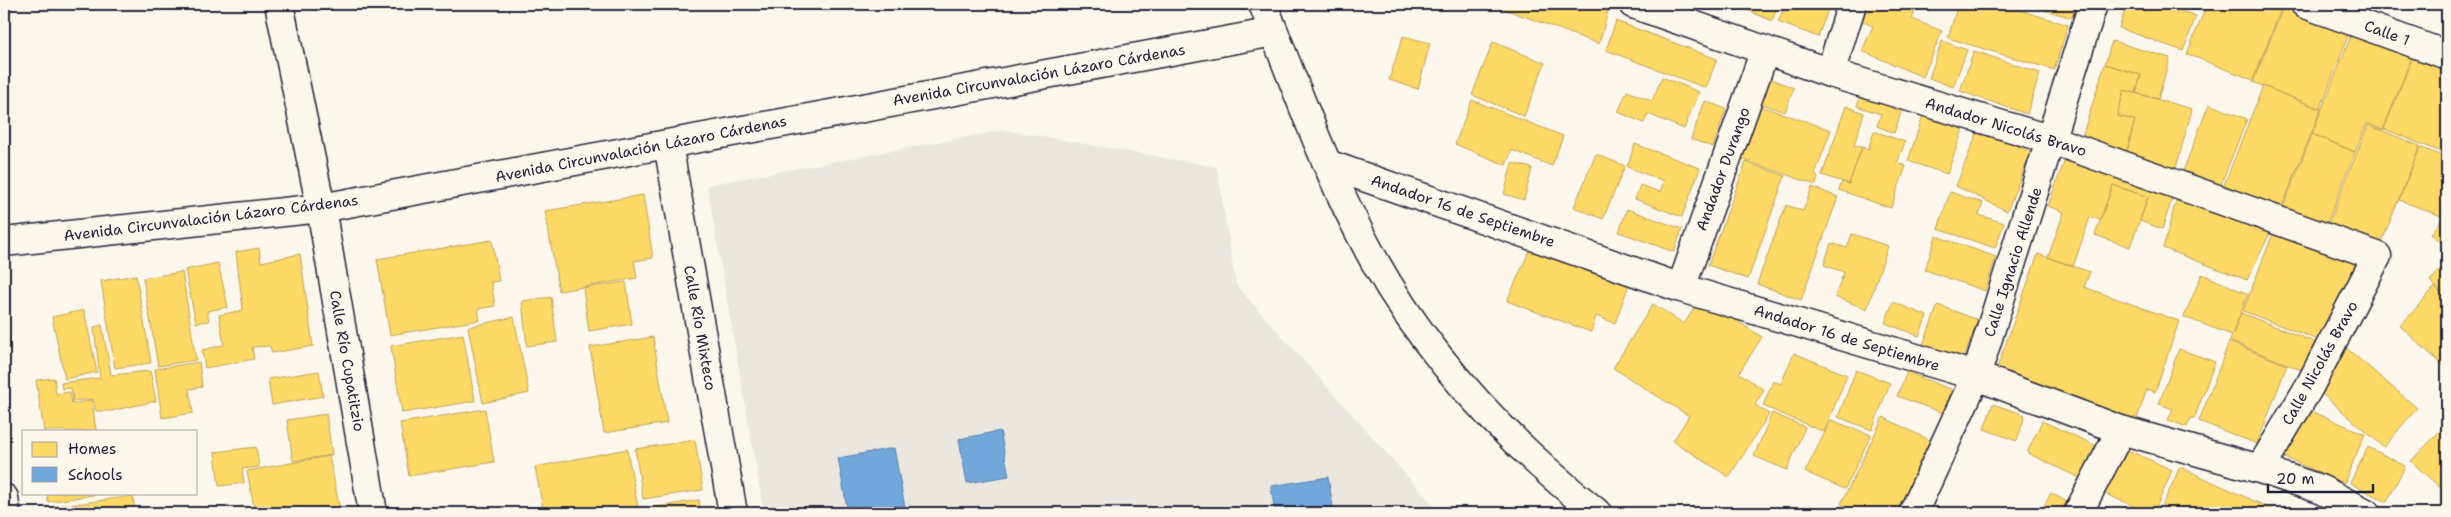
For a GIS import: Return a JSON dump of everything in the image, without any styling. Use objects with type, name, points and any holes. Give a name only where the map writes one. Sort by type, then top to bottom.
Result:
[{"type":"street","name":"Calle Río Cupatitzio","points":[[279,4],[321,208],[373,513]]},
{"type":"street","points":[[1263,4],[1327,164],[1374,260],[1426,340],[1491,418],[1557,481],[1597,513]]},
{"type":"street","name":"Andador Nicolás Bravo","points":[[1633,4],[1830,73],[2052,140],[2377,256]]},
{"type":"street","points":[[1830,73],[1852,4]]},
{"type":"street","name":"Calle Ignacio Allende","points":[[1913,513],[1976,376],[2052,140],[2093,4]]},
{"type":"street","name":"Calle 1","points":[[2319,6],[2447,55]]},
{"type":"street","name":"Avenida Circunvalación Lázaro Cárdenas","points":[[4,242],[321,208],[1274,32]]},
{"type":"street","name":"Andador Durango","points":[[1681,288],[1765,50]]},
{"type":"street","name":"Calle Río Mixteco","points":[[668,144],[733,513]]},
{"type":"street","name":"Andador 16 de Septiembre","points":[[1327,164],[1681,288],[1976,376],[2121,430],[2260,469],[2320,489],[2366,513]]},
{"type":"street","name":"Calle Nicolás Bravo","points":[[2260,469],[2309,387],[2377,256]]},
{"type":"street","points":[[2078,513],[2121,430]]},
{"type":"street","points":[[4,498],[6,513]]},
{"type":"shaded area","points":[[1004,130],[1217,167],[1236,285],[1440,513],[764,513],[707,185]]},
{"type":"building: Homes","points":[[1497,4],[1610,4],[1599,44],[1496,6]]},
{"type":"building: Homes","points":[[1733,4],[1770,4],[1777,7],[1772,21]]},
{"type":"building: Homes","points":[[1802,4],[1830,4],[1818,37],[1778,22],[1785,5],[1800,9]]},
{"type":"building: Homes","points":[[1862,4],[1918,4],[1912,19],[1942,31],[1923,77],[1862,51],[1873,26],[1855,18]]},
{"type":"building: Homes","points":[[1958,4],[2000,4],[2068,25],[2054,70],[1948,38]]},
{"type":"building: Homes","points":[[2039,4],[2076,4],[2072,18],[2038,8]]},
{"type":"building: Homes","points":[[2127,4],[2162,4],[2196,16],[2183,51],[2119,28]]},
{"type":"building: Homes","points":[[2207,4],[2283,4],[2253,80],[2187,54]]},
{"type":"building: Homes","points":[[2284,5],[2350,31],[2320,109],[2253,82]]},
{"type":"building: Homes","points":[[1616,21],[1717,59],[1706,88],[1606,50]]},
{"type":"building: Homes","points":[[2352,33],[2412,57],[2383,130],[2367,123],[2355,152],[2312,134]]},
{"type":"building: Homes","points":[[1403,36],[1430,43],[1418,89],[1389,80]]},
{"type":"building: Homes","points":[[1942,41],[1967,50],[1953,87],[1929,78]]},
{"type":"building: Homes","points":[[2112,41],[2170,58],[2158,99],[2136,93],[2141,75],[2105,64]]},
{"type":"building: Homes","points":[[1493,42],[1545,63],[1524,116],[1472,95]]},
{"type":"building: Homes","points":[[1974,51],[2040,73],[2027,114],[1960,91]]},
{"type":"building: Homes","points":[[2415,51],[2447,64],[2446,154],[2384,129]]},
{"type":"building: Homes","points":[[2105,64],[2141,75],[2136,93],[2124,90],[2117,116],[2135,120],[2126,154],[2082,137]]},
{"type":"building: Homes","points":[[1662,77],[1699,92],[1684,129],[1648,114],[1644,123],[1618,112],[1627,91],[1652,101]]},
{"type":"building: Homes","points":[[1765,77],[1794,88],[1785,112],[1756,102]]},
{"type":"building: Homes","points":[[2263,86],[2321,109],[2281,209],[2224,185]]},
{"type":"building: Homes","points":[[2124,90],[2192,109],[2176,168],[2126,154],[2135,120],[2117,116]]},
{"type":"building: Homes","points":[[1862,92],[1903,107],[1894,133],[1877,126],[1881,114],[1857,106]]},
{"type":"building: Homes","points":[[1472,100],[1563,136],[1552,166],[1512,150],[1506,165],[1455,144]]},
{"type":"building: Homes","points":[[1705,101],[1726,109],[1713,147],[1691,139]]},
{"type":"building: Homes","points":[[2209,104],[2247,119],[2219,189],[2182,174]]},
{"type":"building: Homes","points":[[1760,106],[1831,130],[1815,174],[1818,178],[1816,185],[1736,157],[1746,126],[1752,128]]},
{"type":"building: Homes","points":[[1846,106],[1864,113],[1854,145],[1862,147],[1849,184],[1822,175]]},
{"type":"building: Homes","points":[[1924,112],[1964,126],[1947,174],[1908,161]]},
{"type":"building: Homes","points":[[2368,125],[2420,146],[2380,246],[2328,225]]},
{"type":"building: Homes","points":[[1979,128],[2031,152],[2007,211],[1956,186]]},
{"type":"building: Homes","points":[[1874,131],[1905,142],[1897,163],[1906,166],[1891,208],[1839,190],[1842,182],[1849,184],[1862,147],[1868,150]]},
{"type":"building: Homes","points":[[2312,134],[2355,152],[2325,228],[2282,210]]},
{"type":"building: Homes","points":[[1635,144],[1700,168],[1682,217],[1635,199],[1640,185],[1660,192],[1664,181],[1627,167]]},
{"type":"building: Homes","points":[[2420,147],[2447,158],[2447,199],[2441,216],[2399,200]]},
{"type":"building: Homes","points":[[2068,151],[2175,190],[2162,229],[2140,221],[2148,197],[2113,185],[2100,220],[2090,217],[2073,267],[2048,257],[2064,212],[2048,206]]},
{"type":"building: Homes","points":[[1596,154],[1625,166],[1603,219],[1574,207]]},
{"type":"building: Homes","points":[[1746,162],[1785,176],[1748,279],[1708,265]]},
{"type":"building: Homes","points":[[1512,163],[1532,168],[1524,200],[1504,194]]},
{"type":"building: Homes","points":[[2113,185],[2148,197],[2130,247],[2095,235]]},
{"type":"building: Homes","points":[[1812,187],[1838,197],[1801,300],[1757,284],[1786,205],[1803,211]]},
{"type":"building: Homes","points":[[1950,192],[1983,203],[1979,215],[2004,223],[1995,248],[1938,229]]},
{"type":"building: Homes","points":[[643,195],[653,258],[634,261],[637,278],[559,291],[545,211]]},
{"type":"building: Homes","points":[[2176,201],[2272,229],[2247,280],[2163,248]]},
{"type":"building: Homes","points":[[1627,209],[1682,229],[1674,252],[1619,232]]},
{"type":"building: Homes","points":[[2447,213],[2447,247],[2431,234]]},
{"type":"building: Homes","points":[[2276,226],[2359,259],[2326,343],[2243,311]]},
{"type":"building: Homes","points":[[1852,234],[1888,246],[1867,309],[1835,297],[1844,272],[1824,265],[1831,243],[1847,248]]},
{"type":"building: Homes","points":[[1936,236],[1996,257],[1985,291],[1925,270]]},
{"type":"building: Homes","points":[[492,240],[499,281],[491,282],[495,306],[478,309],[480,320],[390,335],[377,259]]},
{"type":"building: Homes","points":[[1531,247],[1629,284],[1615,323],[1596,316],[1591,332],[1507,301]]},
{"type":"building: Homes","points":[[259,248],[261,262],[300,254],[313,346],[272,353],[270,346],[252,347],[254,359],[205,368],[202,350],[224,345],[219,315],[243,310],[236,252]]},
{"type":"building: Homes","points":[[2038,254],[2090,272],[2084,287],[2179,321],[2155,392],[2147,389],[2136,421],[1996,371]]},
{"type":"building: Homes","points":[[218,263],[228,307],[207,311],[209,321],[196,323],[185,270]]},
{"type":"building: Homes","points":[[2447,263],[2447,297],[2430,281]]},
{"type":"building: Homes","points":[[182,272],[196,360],[158,366],[143,278]]},
{"type":"building: Homes","points":[[2202,274],[2248,294],[2232,335],[2184,317]]},
{"type":"building: Homes","points":[[136,275],[151,363],[115,368],[101,281]]},
{"type":"building: Homes","points":[[626,282],[632,324],[589,331],[583,288]]},
{"type":"building: Homes","points":[[2435,287],[2447,299],[2447,369],[2400,326]]},
{"type":"building: Homes","points":[[551,297],[557,342],[527,346],[522,301]]},
{"type":"building: Homes","points":[[1701,298],[1762,337],[1739,373],[1764,390],[1755,405],[1769,414],[1729,477],[1673,441],[1689,416],[1613,368],[1653,304],[1684,324]]},
{"type":"building: Homes","points":[[1893,302],[1927,316],[1919,336],[1885,323]]},
{"type":"building: Homes","points":[[1938,305],[1978,320],[1963,360],[1923,345]]},
{"type":"building: Homes","points":[[84,310],[97,372],[65,379],[52,317]]},
{"type":"building: Homes","points":[[2241,313],[2322,345],[2311,374],[2230,341]]},
{"type":"building: Homes","points":[[514,317],[529,393],[483,403],[468,327]]},
{"type":"building: Homes","points":[[102,325],[111,375],[150,371],[156,401],[111,411],[96,411],[93,399],[73,401],[71,388],[62,389],[61,383],[100,378],[94,327]]},
{"type":"building: Homes","points":[[463,334],[475,401],[402,413],[391,346]]},
{"type":"building: Homes","points":[[653,337],[667,423],[604,433],[590,347]]},
{"type":"building: Homes","points":[[2229,342],[2287,365],[2257,444],[2199,421]]},
{"type":"building: Homes","points":[[2345,347],[2417,408],[2384,447],[2313,386]]},
{"type":"building: Homes","points":[[2179,349],[2215,362],[2194,419],[2191,418],[2187,427],[2168,420],[2173,409],[2159,404]]},
{"type":"building: Homes","points":[[1794,353],[1847,375],[1824,432],[1763,406],[1773,381],[1781,384]]},
{"type":"building: Homes","points":[[199,362],[202,387],[189,389],[193,413],[162,418],[155,369]]},
{"type":"building: Homes","points":[[1856,370],[1890,383],[1872,430],[1838,417]]},
{"type":"building: Homes","points":[[319,371],[323,396],[272,405],[268,379]]},
{"type":"building: Homes","points":[[1907,372],[1952,390],[1943,413],[1897,396]]},
{"type":"building: Homes","points":[[54,378],[56,394],[70,392],[72,404],[92,400],[96,430],[44,430],[36,380]]},
{"type":"building: Homes","points":[[1993,404],[2025,415],[2017,441],[1984,429]]},
{"type":"building: Homes","points":[[2302,407],[2365,434],[2344,483],[2281,456]]},
{"type":"building: Homes","points":[[485,409],[494,462],[409,476],[400,423]]},
{"type":"building: Homes","points":[[1772,413],[1805,427],[1787,470],[1754,456]]},
{"type":"building: Homes","points":[[326,414],[332,455],[293,461],[287,420]]},
{"type":"building: Homes","points":[[1883,417],[1937,444],[1904,513],[1860,513],[1841,504]]},
{"type":"building: Homes","points":[[1831,420],[1871,435],[1845,489],[1805,472]]},
{"type":"building: Homes","points":[[2042,421],[2101,448],[2086,481],[2027,453]]},
{"type":"building: Homes","points":[[2440,431],[2447,438],[2447,494],[2411,461]]},
{"type":"building: Homes","points":[[695,440],[703,490],[643,499],[635,449]]},
{"type":"building: Homes","points":[[2119,446],[2172,470],[2154,513],[2149,513],[2099,491]]},
{"type":"building: Homes","points":[[256,447],[259,467],[242,469],[244,483],[219,486],[215,452]]},
{"type":"building: Homes","points":[[2368,447],[2405,466],[2387,502],[2350,483]]},
{"type":"building: Homes","points":[[627,449],[639,513],[571,513],[571,511],[544,513],[535,467]]},
{"type":"building: Homes","points":[[329,456],[340,510],[322,513],[255,513],[247,471]]},
{"type":"building: Homes","points":[[2180,467],[2215,483],[2280,513],[2159,513]]},
{"type":"building: Homes","points":[[2051,493],[2072,505],[2068,513],[2040,513]]},
{"type":"building: Homes","points":[[47,494],[100,494],[48,502]]},
{"type":"building: Homes","points":[[133,496],[135,513],[48,513],[47,508]]},
{"type":"building: Homes","points":[[699,500],[701,513],[646,513],[645,509]]},
{"type":"building: Schools","points":[[1000,431],[1009,476],[967,483],[959,439]]},
{"type":"building: Schools","points":[[894,448],[906,513],[848,513],[838,458]]},
{"type":"building: Schools","points":[[1328,477],[1334,513],[1275,513],[1271,486]]}]
